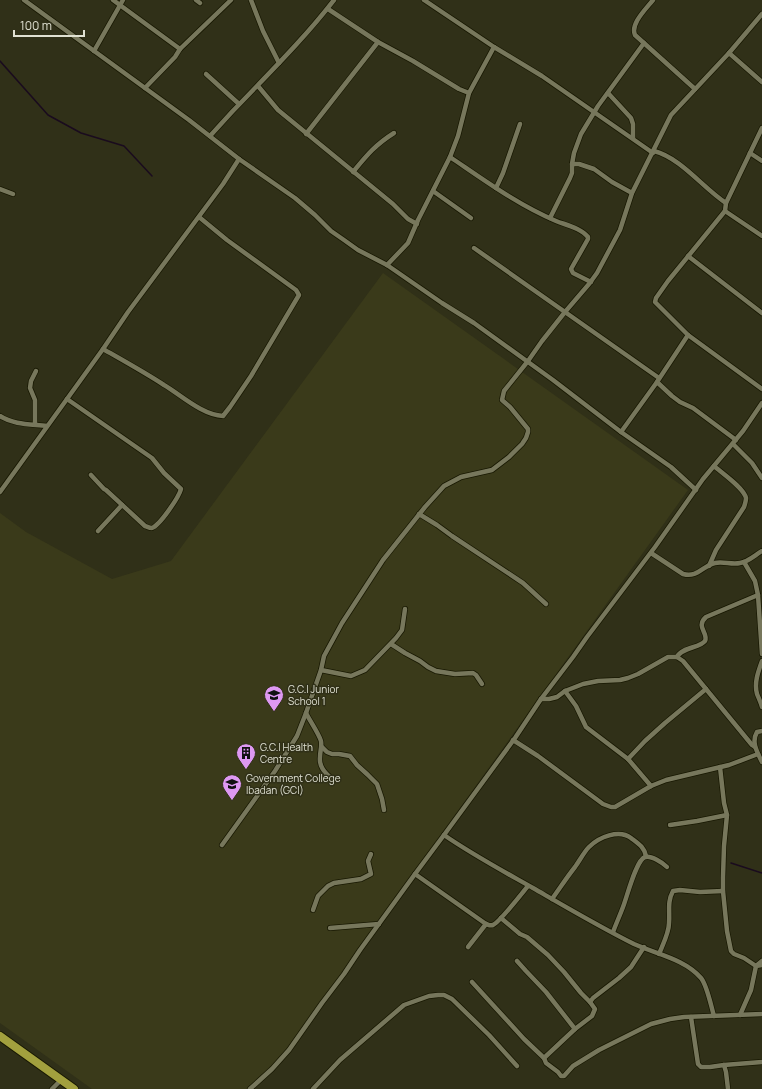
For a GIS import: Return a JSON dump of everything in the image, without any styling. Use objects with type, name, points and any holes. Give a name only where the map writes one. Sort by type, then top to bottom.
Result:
[{"type":"highway","points":[[0,1036],[74,1089]]},
{"type":"street","points":[[24,0],[210,136],[239,159],[295,198],[316,215],[331,231],[358,250],[387,265],[528,361],[621,432],[671,467],[696,490]]},
{"type":"street","points":[[112,0],[180,49]]},
{"type":"street","points":[[94,51],[123,0]]},
{"type":"street","points":[[145,88],[175,57],[180,49],[231,0]]},
{"type":"street","points":[[251,0],[263,31],[279,63]]},
{"type":"street","points":[[210,136],[310,30],[334,0]]},
{"type":"street","points":[[424,0],[494,47],[542,76],[653,152],[661,152],[675,161],[699,180],[715,196],[726,203]]},
{"type":"street","points":[[654,0],[635,24],[633,31],[644,44],[695,89]]},
{"type":"street","points":[[328,9],[378,42],[459,89],[469,93]]},
{"type":"street","points":[[222,845],[298,736],[321,670],[324,656],[342,623],[383,560],[419,514],[444,486],[461,478],[492,470],[509,457],[526,438],[528,429],[502,400],[504,391],[597,273],[620,230],[632,193],[671,115],[729,53],[762,14]]},
{"type":"street","points":[[306,134],[378,42]]},
{"type":"street","points":[[550,218],[572,173],[574,153],[581,134],[594,112],[644,44]]},
{"type":"street","points":[[387,265],[408,243],[450,157],[458,136],[469,93],[494,47]]},
{"type":"street","points":[[729,53],[762,82]]},
{"type":"street","points":[[206,74],[239,104]]},
{"type":"street","points":[[258,86],[278,110],[393,204],[408,219],[417,224]]},
{"type":"street","points":[[608,93],[631,118],[633,124],[633,138]]},
{"type":"street","points":[[496,188],[503,173],[520,124]]},
{"type":"street","points":[[762,128],[726,203],[726,210],[688,256],[656,298],[655,302],[688,335],[762,389]]},
{"type":"street","points":[[353,172],[369,152],[381,141],[394,133]]},
{"type":"street","points":[[750,152],[762,161]]},
{"type":"street","points":[[450,157],[517,202],[582,231],[588,239],[571,269],[573,272],[591,282]]},
{"type":"street","points":[[0,492],[128,312],[223,184],[239,159]]},
{"type":"street","points":[[572,164],[579,164],[594,169],[612,182],[632,193]]},
{"type":"street","points":[[0,189],[13,194]]},
{"type":"street","points":[[433,191],[471,218]]},
{"type":"street","points":[[726,210],[762,236]]},
{"type":"street","points":[[103,349],[164,385],[200,409],[217,416],[223,416],[230,407],[255,370],[299,295],[296,290],[199,217]]},
{"type":"street","points":[[408,219],[414,230]]},
{"type":"street","points":[[474,248],[658,380],[672,396],[680,402],[693,408],[735,442],[752,462],[762,478]]},
{"type":"street","points":[[688,256],[761,311]]},
{"type":"street","points":[[621,432],[688,335]]},
{"type":"street","points":[[35,424],[35,400],[30,388],[31,381],[36,371]]},
{"type":"street","points":[[67,399],[152,458],[164,473],[181,489],[166,514],[152,528],[145,526],[104,489],[91,475]]},
{"type":"street","points":[[250,1089],[272,1069],[289,1050],[587,636],[651,553],[703,479],[735,442],[762,403]]},
{"type":"street","points":[[0,416],[4,419],[20,424],[47,426]]},
{"type":"street","points":[[709,566],[716,550],[740,514],[746,501],[746,496],[734,482],[714,466]]},
{"type":"street","points":[[98,530],[122,505]]},
{"type":"street","points":[[419,514],[523,583],[546,604]]},
{"type":"street","points":[[651,553],[688,576],[694,575],[714,563],[733,564],[744,562],[762,551]]},
{"type":"street","points":[[744,562],[755,581],[758,595],[762,654]]},
{"type":"street","points":[[677,657],[680,653],[702,643],[705,640],[706,637],[701,624],[706,617],[758,595]]},
{"type":"street","points":[[321,670],[351,676],[365,670],[391,644],[402,630],[405,609]]},
{"type":"street","points":[[391,644],[420,660],[428,667],[436,671],[455,674],[473,673],[482,684]]},
{"type":"street","points":[[541,699],[557,698],[566,691],[583,684],[628,678],[668,657],[677,657],[683,661],[755,748],[762,762]]},
{"type":"street","points":[[762,662],[756,684],[757,694],[762,707]]},
{"type":"street","points":[[628,759],[665,723],[706,689]]},
{"type":"street","points":[[566,691],[576,706],[586,727],[628,759],[651,786]]},
{"type":"street","points":[[306,713],[321,740],[322,747],[320,764],[325,773],[331,778]]},
{"type":"street","points":[[755,748],[754,737],[757,732],[762,731]]},
{"type":"street","points":[[513,740],[538,756],[603,804],[611,807],[615,807],[651,786],[674,777],[729,765],[758,754]]},
{"type":"street","points":[[322,747],[327,752],[332,754],[350,756],[357,765],[377,784],[384,810]]},
{"type":"street","points":[[720,767],[724,803],[727,815],[724,846],[723,891],[727,931],[731,951],[756,966],[762,965]]},
{"type":"street","points":[[670,825],[727,815]]},
{"type":"street","points":[[444,835],[465,849],[582,917],[636,944],[690,968],[702,979],[709,996],[714,1016]]},
{"type":"street","points":[[552,899],[589,847],[607,836],[627,835],[641,846],[646,856]]},
{"type":"street","points":[[313,910],[318,896],[328,886],[334,883],[361,879],[371,874],[368,861],[371,854]]},
{"type":"street","points":[[646,856],[649,856],[667,867]]},
{"type":"street","points":[[613,932],[636,868],[646,856]]},
{"type":"street","points":[[415,874],[486,924],[490,925],[501,918],[528,886]]},
{"type":"street","points":[[659,954],[670,923],[669,904],[673,891],[723,891]]},
{"type":"street","points":[[501,918],[548,955],[594,1008],[592,1016],[575,1029],[544,1058]]},
{"type":"street","points":[[330,928],[379,924]]},
{"type":"street","points":[[468,947],[486,924]]},
{"type":"street","points":[[590,1002],[631,967],[644,947]]},
{"type":"street","points":[[517,961],[546,992],[575,1029]]},
{"type":"street","points":[[740,1014],[751,990],[756,966],[762,961]]},
{"type":"street","points":[[472,982],[524,1039],[544,1058],[546,1063],[561,1076],[564,1076],[573,1066],[599,1050],[651,1024],[670,1019],[691,1017],[762,1014]]},
{"type":"street","points":[[314,1089],[340,1060],[404,1005],[429,996],[444,995],[452,999],[489,1035],[517,1066]]},
{"type":"street","points":[[691,1017],[698,1064],[701,1067],[762,1062]]},
{"type":"street","points":[[724,1065],[728,1089]]},
{"type":"street","points":[[52,1089],[61,1080]]},
{"type":"shaded area","name":"Government College Ibadan (GCI)","points":[[383,273],[688,490],[277,1063],[247,1089],[92,1089],[0,1023],[0,513],[26,532],[112,579],[171,561]]},
{"type":"waterway","points":[[0,61],[48,115],[81,133],[124,146],[152,176]]},
{"type":"waterway","points":[[731,863],[762,873]]},
{"type":"place","name":"G.C.I Junior School 1","points":[[274,712]]},
{"type":"place","name":"G.C.I Health Centre","points":[[246,770]]},
{"type":"place","name":"Government College Ibadan (GCI)","points":[[232,801]]}]
